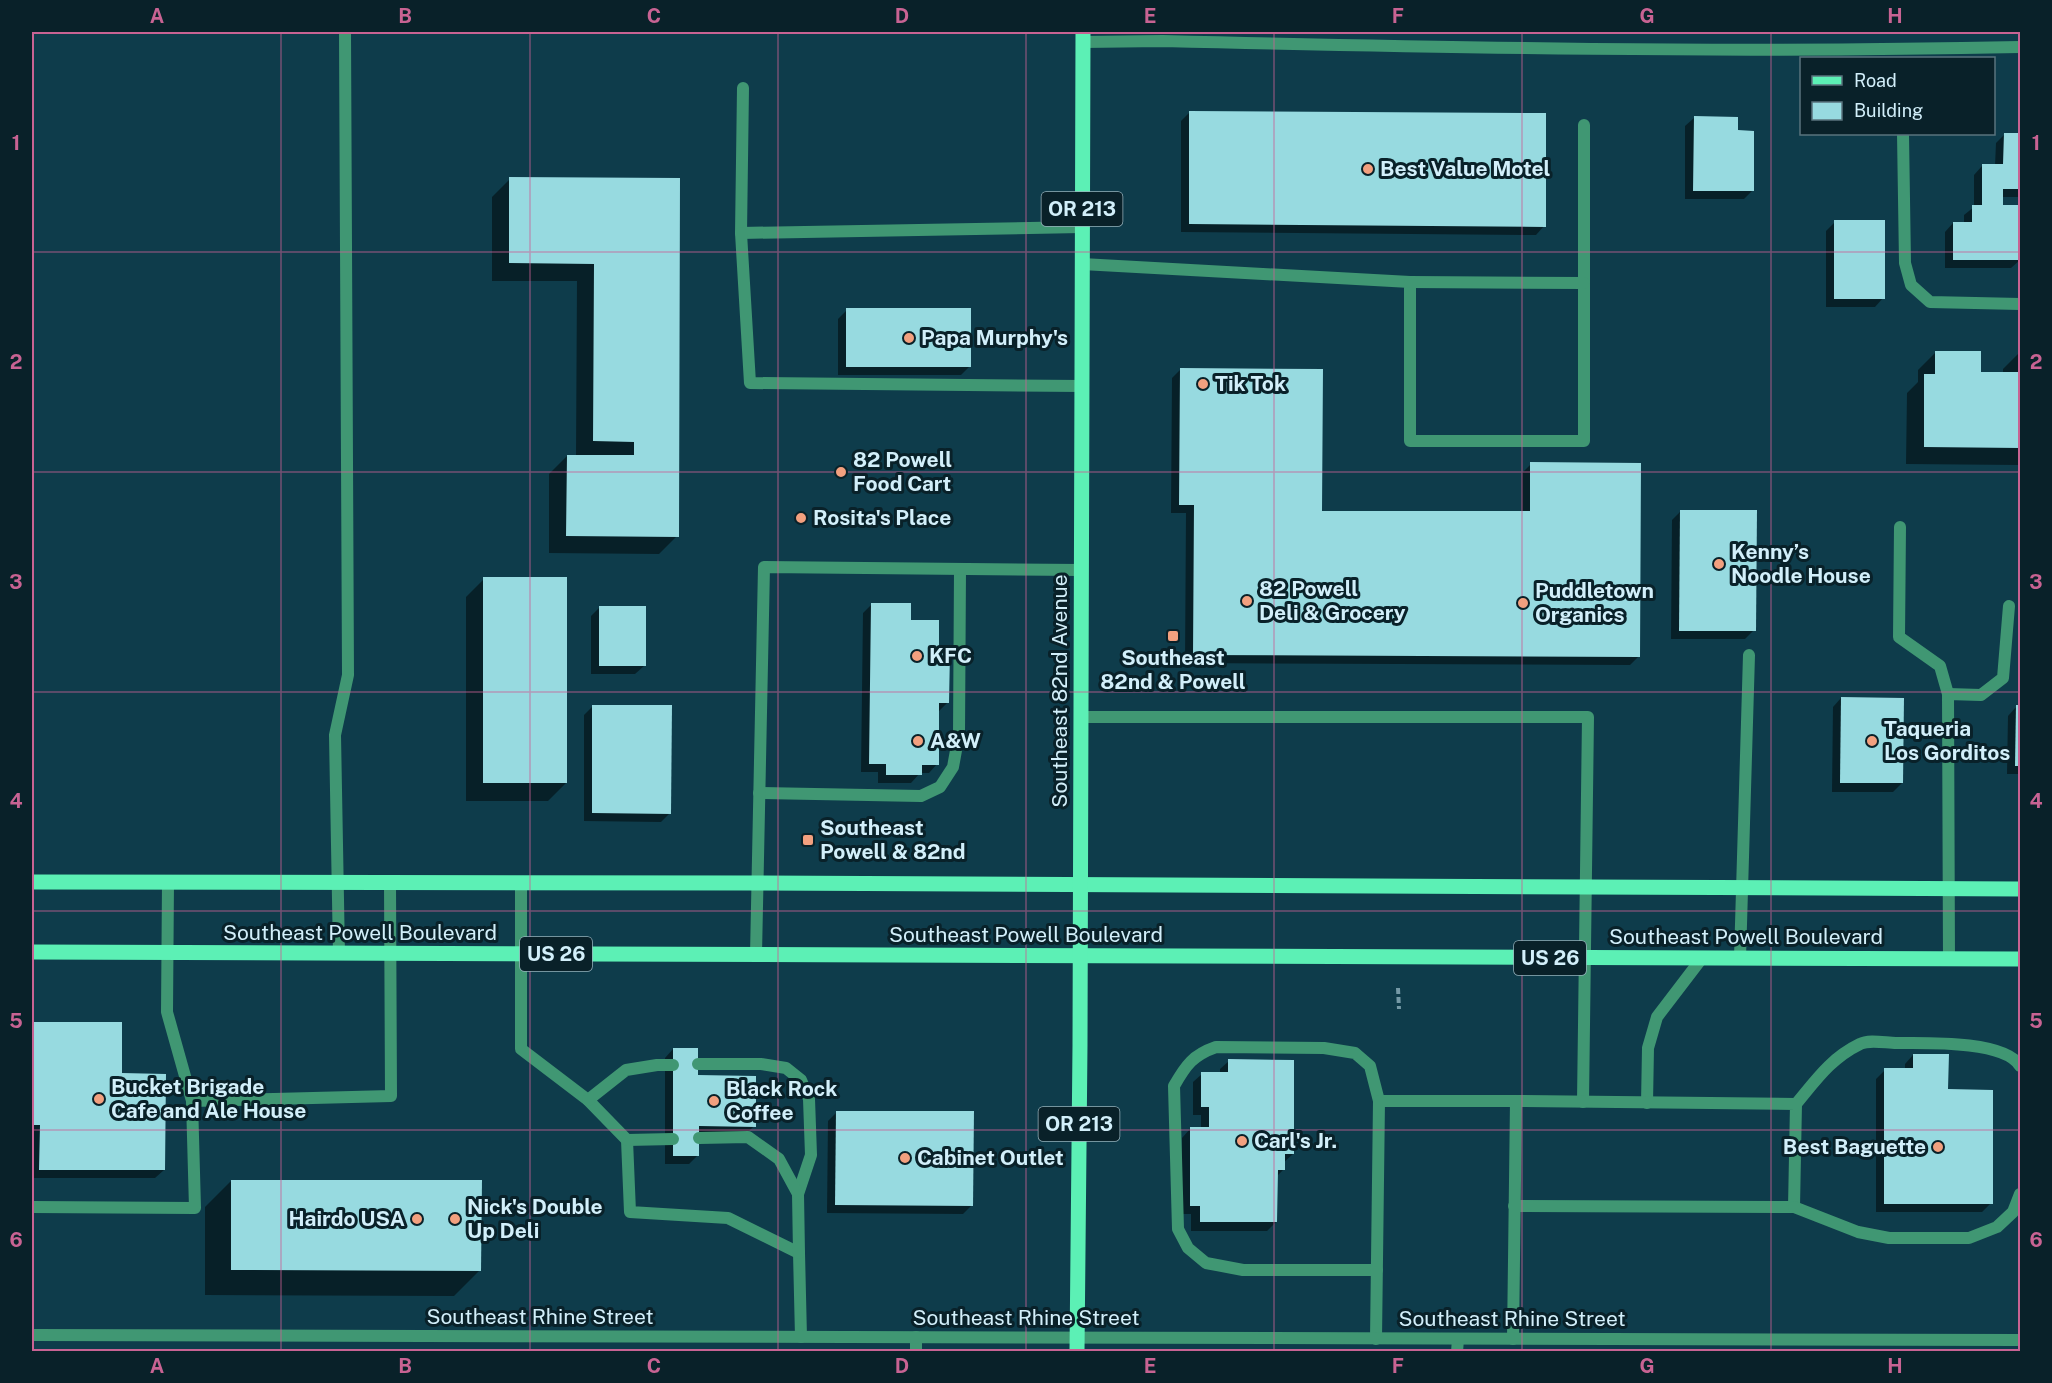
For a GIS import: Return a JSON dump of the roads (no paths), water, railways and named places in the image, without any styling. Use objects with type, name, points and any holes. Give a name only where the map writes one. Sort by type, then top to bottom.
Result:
[{"type":"main road","name":"Southeast 82nd Avenue","points":[[1077,1345],[1083,37]]},
{"type":"main road","points":[[32,882],[2020,889]]},
{"type":"main road","name":"Southeast Powell Boulevard","points":[[32,952],[2020,959]]},
{"type":"street","points":[[339,954],[335,735],[348,675],[345,32]]},
{"type":"street","points":[[1083,37],[1194,37],[1901,54],[2020,47]]},
{"type":"street","points":[[743,88],[741,233],[750,383],[1082,386]]},
{"type":"street","points":[[1410,282],[1410,441],[1584,441],[1584,125]]},
{"type":"street","points":[[1903,135],[1905,263],[1911,285],[1930,302],[2020,304]]},
{"type":"street","points":[[741,233],[1082,227]]},
{"type":"street","points":[[1082,264],[1410,282],[1584,283]]},
{"type":"street","points":[[1900,527],[1899,637],[1940,666],[1948,694],[1949,959]]},
{"type":"street","points":[[756,955],[764,567],[1081,570]]},
{"type":"street","points":[[759,793],[921,796],[940,786],[953,767],[959,734],[960,570]]},
{"type":"street","points":[[1948,694],[1981,695],[2003,678],[2009,606]]},
{"type":"street","points":[[1740,958],[1749,655]]},
{"type":"street","points":[[1081,717],[1588,717],[1583,1102]]},
{"type":"street","points":[[32,1207],[195,1208],[192,1101],[167,1012],[168,882]]},
{"type":"street","points":[[192,1101],[391,1096],[390,883]]},
{"type":"street","points":[[521,883],[521,1048],[588,1100],[627,1140],[630,1212],[728,1218],[799,1253]]},
{"type":"street","points":[[1647,1103],[1648,1048],[1657,1017],[1702,958]]},
{"type":"street","points":[[1794,1207],[1796,1104],[1830,1062],[1862,1042],[1962,1044],[1993,1049],[2017,1059],[2020,1066]]},
{"type":"street","points":[[1376,1339],[1377,1270],[1379,1101],[1370,1066],[1355,1053],[1324,1048],[1216,1047],[1200,1052],[1186,1067],[1174,1086],[1178,1229],[1188,1248],[1206,1263],[1243,1270],[1377,1270]]},
{"type":"street","points":[[698,1064],[761,1064],[786,1068],[801,1080],[809,1099],[811,1155],[798,1194],[801,1337]]},
{"type":"street","points":[[588,1100],[626,1070],[673,1065]]},
{"type":"street","points":[[1379,1101],[1796,1104]]},
{"type":"street","points":[[1513,1339],[1516,1101]]},
{"type":"street","points":[[699,1138],[748,1137],[779,1159],[798,1194]]},
{"type":"street","points":[[627,1140],[673,1139]]},
{"type":"street","points":[[1514,1206],[1794,1207],[1858,1232],[1889,1238],[1969,1238],[1997,1227],[2013,1212],[2020,1194]]},
{"type":"street","name":"Southeast Rhine Street","points":[[32,1335],[916,1337],[1077,1345],[1376,1339],[1457,1345],[1513,1339],[1849,1346],[2020,1340]]},
{"type":"street","points":[[916,1337],[916,1352]]},
{"type":"place","name":"Best Value Motel","points":[[1368,169]]},
{"type":"place","name":"Papa Murphy's","points":[[909,338]]},
{"type":"place","name":"Tik Tok","points":[[1203,384]]},
{"type":"place","name":"82 Powell Food Cart","points":[[841,472]]},
{"type":"place","name":"Rosita's Place","points":[[801,518]]},
{"type":"place","name":"Kenny’s Noodle House","points":[[1719,564]]},
{"type":"place","name":"82 Powell Deli & Grocery","points":[[1247,601]]},
{"type":"place","name":"Puddletown Organics","points":[[1523,603]]},
{"type":"place","name":"Southeast 82nd & Powell","points":[[1173,636]]},
{"type":"place","name":"KFC","points":[[917,656]]},
{"type":"place","name":"A&W","points":[[918,741]]},
{"type":"place","name":"Taqueria Los Gorditos","points":[[1872,741]]},
{"type":"place","name":"Southeast Powell & 82nd","points":[[808,840]]},
{"type":"place","name":"Bucket Brigade Cafe and Ale House","points":[[99,1099]]},
{"type":"place","name":"Black Rock Coffee","points":[[714,1101]]},
{"type":"place","name":"Carl's Jr.","points":[[1242,1141]]},
{"type":"place","name":"Best Baguette","points":[[1938,1147]]},
{"type":"place","name":"Cabinet Outlet","points":[[905,1158]]},
{"type":"place","name":"Hairdo USA","points":[[417,1219]]},
{"type":"place","name":"Nick's Double Up Deli","points":[[455,1219]]}]
